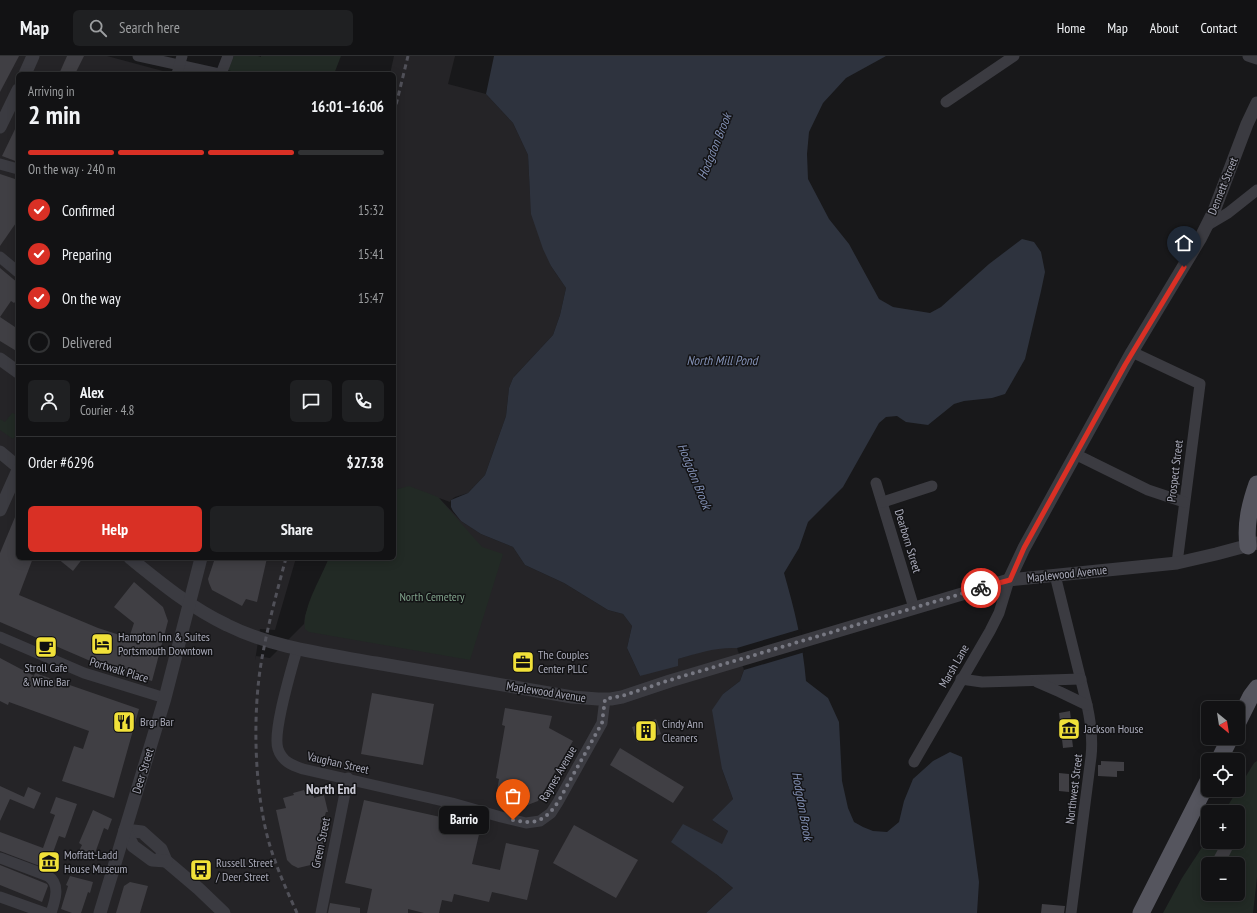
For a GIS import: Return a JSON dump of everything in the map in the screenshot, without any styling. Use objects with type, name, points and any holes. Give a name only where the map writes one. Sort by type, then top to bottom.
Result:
[{"type":"main road","points":[[1252,545],[1246,535],[1248,517],[1257,484]]},
{"type":"main road","points":[[1245,709],[1254,692],[1257,677]]},
{"type":"main road","points":[[1141,913],[1201,795]]},
{"type":"street","points":[[26,72],[33,56]]},
{"type":"street","points":[[138,56],[212,72]]},
{"type":"street","points":[[222,72],[228,56]]},
{"type":"street","points":[[946,102],[1014,56]]},
{"type":"street","points":[[1248,56],[1257,59]]},
{"type":"street","points":[[0,127],[16,97]]},
{"type":"street","name":"Dennett Street","points":[[1010,580],[1024,548],[1075,454],[1132,352],[1191,254],[1206,226],[1257,103]]},
{"type":"street","points":[[0,164],[16,168]]},
{"type":"street","points":[[1206,226],[1234,208],[1257,190]]},
{"type":"street","points":[[0,257],[16,270]]},
{"type":"street","name":"Prospect Street","points":[[1132,352],[1200,384],[1177,563]]},
{"type":"street","points":[[0,359],[16,371]]},
{"type":"street","points":[[0,452],[16,466]]},
{"type":"street","points":[[1075,454],[1148,490],[1184,502]]},
{"type":"street","points":[[0,510],[16,473]]},
{"type":"street","name":"Dearborn Street","points":[[876,483],[914,608]]},
{"type":"street","points":[[883,502],[932,486]]},
{"type":"street","name":"Maplewood Avenue","points":[[132,560],[189,604],[228,626],[274,643],[298,649],[572,697],[605,699],[622,696],[670,680],[1010,580],[1177,563],[1252,545]]},
{"type":"street","name":"Deer Street","points":[[100,913],[165,698],[201,560]]},
{"type":"street","name":"Northwest Street","points":[[1055,575],[1081,679],[1091,726],[1092,740],[1071,913]]},
{"type":"street","name":"Marsh Lane","points":[[914,762],[999,613],[1010,580]]},
{"type":"street","name":"Portwalk Place","points":[[0,637],[84,674],[165,698]]},
{"type":"street","name":"Vaughan Street","points":[[298,649],[276,740],[277,748],[285,761],[292,766],[452,803],[501,817]]},
{"type":"street","points":[[961,679],[982,682],[1081,679]]},
{"type":"street","points":[[1032,681],[1060,692],[1087,706]]},
{"type":"street","name":"Raynes Avenue","points":[[501,817],[526,823],[540,821],[551,813],[602,723],[605,699]]},
{"type":"street","name":"Green Street","points":[[322,913],[324,893],[348,778]]},
{"type":"street","points":[[125,830],[133,846],[152,860],[166,861],[224,913]]},
{"type":"street","points":[[0,858],[48,876],[53,880],[56,885],[56,894],[51,913]]},
{"type":"street","points":[[0,896],[44,913]]},
{"type":"shaded area","points":[[0,56],[107,56],[167,72],[16,72],[16,560],[295,560],[275,630],[260,629],[255,661],[256,656],[270,658],[304,624],[310,602],[328,560],[396,560],[396,72],[390,72],[394,56],[455,56],[448,84],[486,94],[513,123],[528,155],[530,193],[551,266],[566,288],[560,315],[553,335],[513,378],[509,388],[506,416],[485,475],[468,493],[455,497],[450,502],[439,498],[461,521],[481,534],[513,547],[525,565],[564,583],[608,610],[623,614],[632,626],[627,648],[640,676],[678,659],[703,651],[726,647],[737,648],[744,670],[740,681],[723,694],[722,769],[733,799],[712,820],[728,831],[723,844],[716,874],[733,888],[706,913],[0,913]]},
{"type":"green space","points":[[234,56],[341,56],[335,72],[234,72],[228,70]]},
{"type":"green space","points":[[12,413],[16,414],[16,436],[13,439],[0,430],[0,419],[5,422]]},
{"type":"green space","name":"North Cemetery","points":[[409,486],[438,497],[482,547],[503,554],[470,660],[309,632],[305,629],[306,612],[309,603],[328,560],[396,560],[396,489]]},
{"type":"green space","points":[[1257,761],[1257,877],[1253,913],[1163,913],[1182,878],[1201,849],[1245,849],[1245,805],[1228,805],[1233,797],[1245,797],[1245,778],[1254,763]]},
{"type":"water","name":"North Mill Pond","points":[[494,56],[886,56],[846,78],[823,103],[809,132],[807,154],[808,179],[829,219],[849,244],[879,299],[893,307],[930,313],[941,307],[989,264],[1022,239],[1034,242],[1041,252],[1045,272],[1025,359],[1005,394],[992,398],[964,401],[954,404],[928,425],[906,422],[897,416],[886,417],[879,423],[843,487],[808,522],[799,548],[784,573],[798,626],[806,681],[828,698],[839,722],[842,781],[848,808],[854,822],[873,831],[887,832],[899,822],[904,801],[913,779],[933,761],[950,752],[962,757],[979,882],[977,913],[706,913],[733,888],[671,842],[683,824],[722,844],[728,831],[712,820],[733,799],[722,769],[712,710],[723,694],[740,681],[744,670],[737,648],[714,649],[678,659],[678,666],[640,676],[627,648],[632,626],[623,614],[608,610],[564,583],[525,565],[513,547],[481,534],[461,521],[453,511],[451,507],[451,500],[468,493],[485,475],[506,416],[509,388],[513,378],[553,335],[560,315],[566,288],[551,266],[543,249],[531,214],[528,155],[513,123],[486,94]]},
{"type":"pier","points":[[801,629],[805,652],[744,670],[737,648]]},
{"type":"building","points":[[0,56],[19,56],[0,92]]},
{"type":"building","points":[[67,56],[84,56],[76,72],[60,72]]},
{"type":"building","points":[[16,127],[16,161],[2,156]]},
{"type":"building","points":[[0,174],[16,179],[16,223],[0,246]]},
{"type":"building","points":[[0,268],[16,281],[16,301],[14,303],[11,301],[0,317]]},
{"type":"building","points":[[0,317],[16,328],[16,351],[0,341]]},
{"type":"building","points":[[16,515],[16,560],[32,560],[19,595],[98,628],[129,638],[134,623],[114,607],[134,582],[163,607],[168,621],[152,681],[95,663],[0,622],[0,553]]},
{"type":"building","points":[[59,560],[81,560],[73,571]]},
{"type":"building","points":[[214,560],[267,560],[257,602],[246,599],[242,606],[212,590],[208,579]]},
{"type":"building","points":[[0,658],[34,676],[35,673],[139,709],[114,798],[62,781],[74,746],[83,749],[89,731],[9,702],[8,705],[0,701]]},
{"type":"building","points":[[372,693],[434,704],[423,765],[361,754]]},
{"type":"building","points":[[505,708],[552,716],[549,728],[573,741],[538,801],[525,806],[496,797],[499,779],[496,778],[505,726],[502,725]]},
{"type":"building","name":"Jackson House","points":[[1070,711],[1071,720],[1076,719],[1078,738],[1072,739],[1073,747],[1063,748],[1059,713]]},
{"type":"building","name":"Cindy Ann Cleaners","points":[[656,719],[661,734],[637,742],[632,727]]},
{"type":"building","points":[[620,748],[684,787],[673,803],[610,765]]},
{"type":"building","points":[[1101,761],[1124,762],[1124,771],[1117,771],[1117,777],[1098,776],[1098,765],[1101,765]]},
{"type":"building","points":[[1059,773],[1069,774],[1069,792],[1059,791]]},
{"type":"building","points":[[0,786],[24,797],[28,787],[41,793],[34,809],[10,799],[0,821]]},
{"type":"building","points":[[304,790],[305,793],[312,791],[314,798],[324,795],[328,812],[326,812],[320,824],[324,839],[319,863],[298,868],[287,860],[276,810],[286,808],[283,798]]},
{"type":"building","points":[[56,797],[77,804],[65,838],[59,836],[51,858],[56,860],[53,871],[0,851],[0,832],[43,848],[55,815],[50,813]]},
{"type":"building","points":[[364,800],[481,826],[472,864],[500,870],[506,843],[539,850],[527,900],[492,892],[489,902],[454,894],[452,902],[442,900],[439,913],[424,913],[408,909],[408,913],[367,913],[372,889],[345,883]]},
{"type":"building","points":[[93,810],[112,819],[108,830],[104,828],[93,859],[78,853],[82,845],[79,843]]},
{"type":"building","points":[[574,825],[638,860],[616,898],[553,863]]},
{"type":"building","points":[[1218,849],[1232,849],[1230,857],[1214,857]]},
{"type":"building","points":[[0,865],[47,884],[48,886],[42,902],[0,885]]},
{"type":"building","points":[[70,876],[93,882],[81,913],[72,913],[61,909],[68,886],[66,885]]},
{"type":"building","points":[[130,882],[148,886],[140,913],[116,913],[124,886]]},
{"type":"building","points":[[330,903],[360,908],[360,913],[328,913]]},
{"type":"building","points":[[1042,904],[1065,906],[1064,913],[1041,913]]},
{"type":"railway","points":[[396,105],[408,56]]},
{"type":"railway","points":[[285,560],[262,658],[257,703],[256,752],[261,802],[270,846],[279,872],[297,913]]},
{"type":"way so far","points":[[513,820],[526,823],[540,821],[551,813],[602,723],[605,699],[622,696],[670,680],[981,588]]},
{"type":"place","name":"Hampton Inn & Suites Portsmouth Downtown","points":[[102,644]]},
{"type":"place","name":"Stroll Cafe & Wine Bar","points":[[46,647]]},
{"type":"place","name":"The Couples Center PLLC","points":[[523,662]]},
{"type":"place","name":"Brgr Bar","points":[[124,722]]},
{"type":"place","name":"Jackson House","points":[[1069,729]]},
{"type":"place","name":"Cindy Ann Cleaners","points":[[646,731]]},
{"type":"place","name":"Barrio","points":[[513,820]]},
{"type":"place","name":"Moffatt-Ladd House Museum","points":[[49,862]]},
{"type":"place","name":"Russell Street / Deer Street","points":[[201,870]]},
{"type":"district","name":"North End","points":[[331,789]]},
{"type":"route","points":[[981,588],[1010,580],[1024,548],[1132,352],[1184,267]]},
{"type":"water label","name":"Hodgdon Brook","points":[[714,146]]},
{"type":"water label","name":"Hodgdon Brook","points":[[695,476]]},
{"type":"water label","name":"Hodgdon Brook","points":[[803,806]]}]
